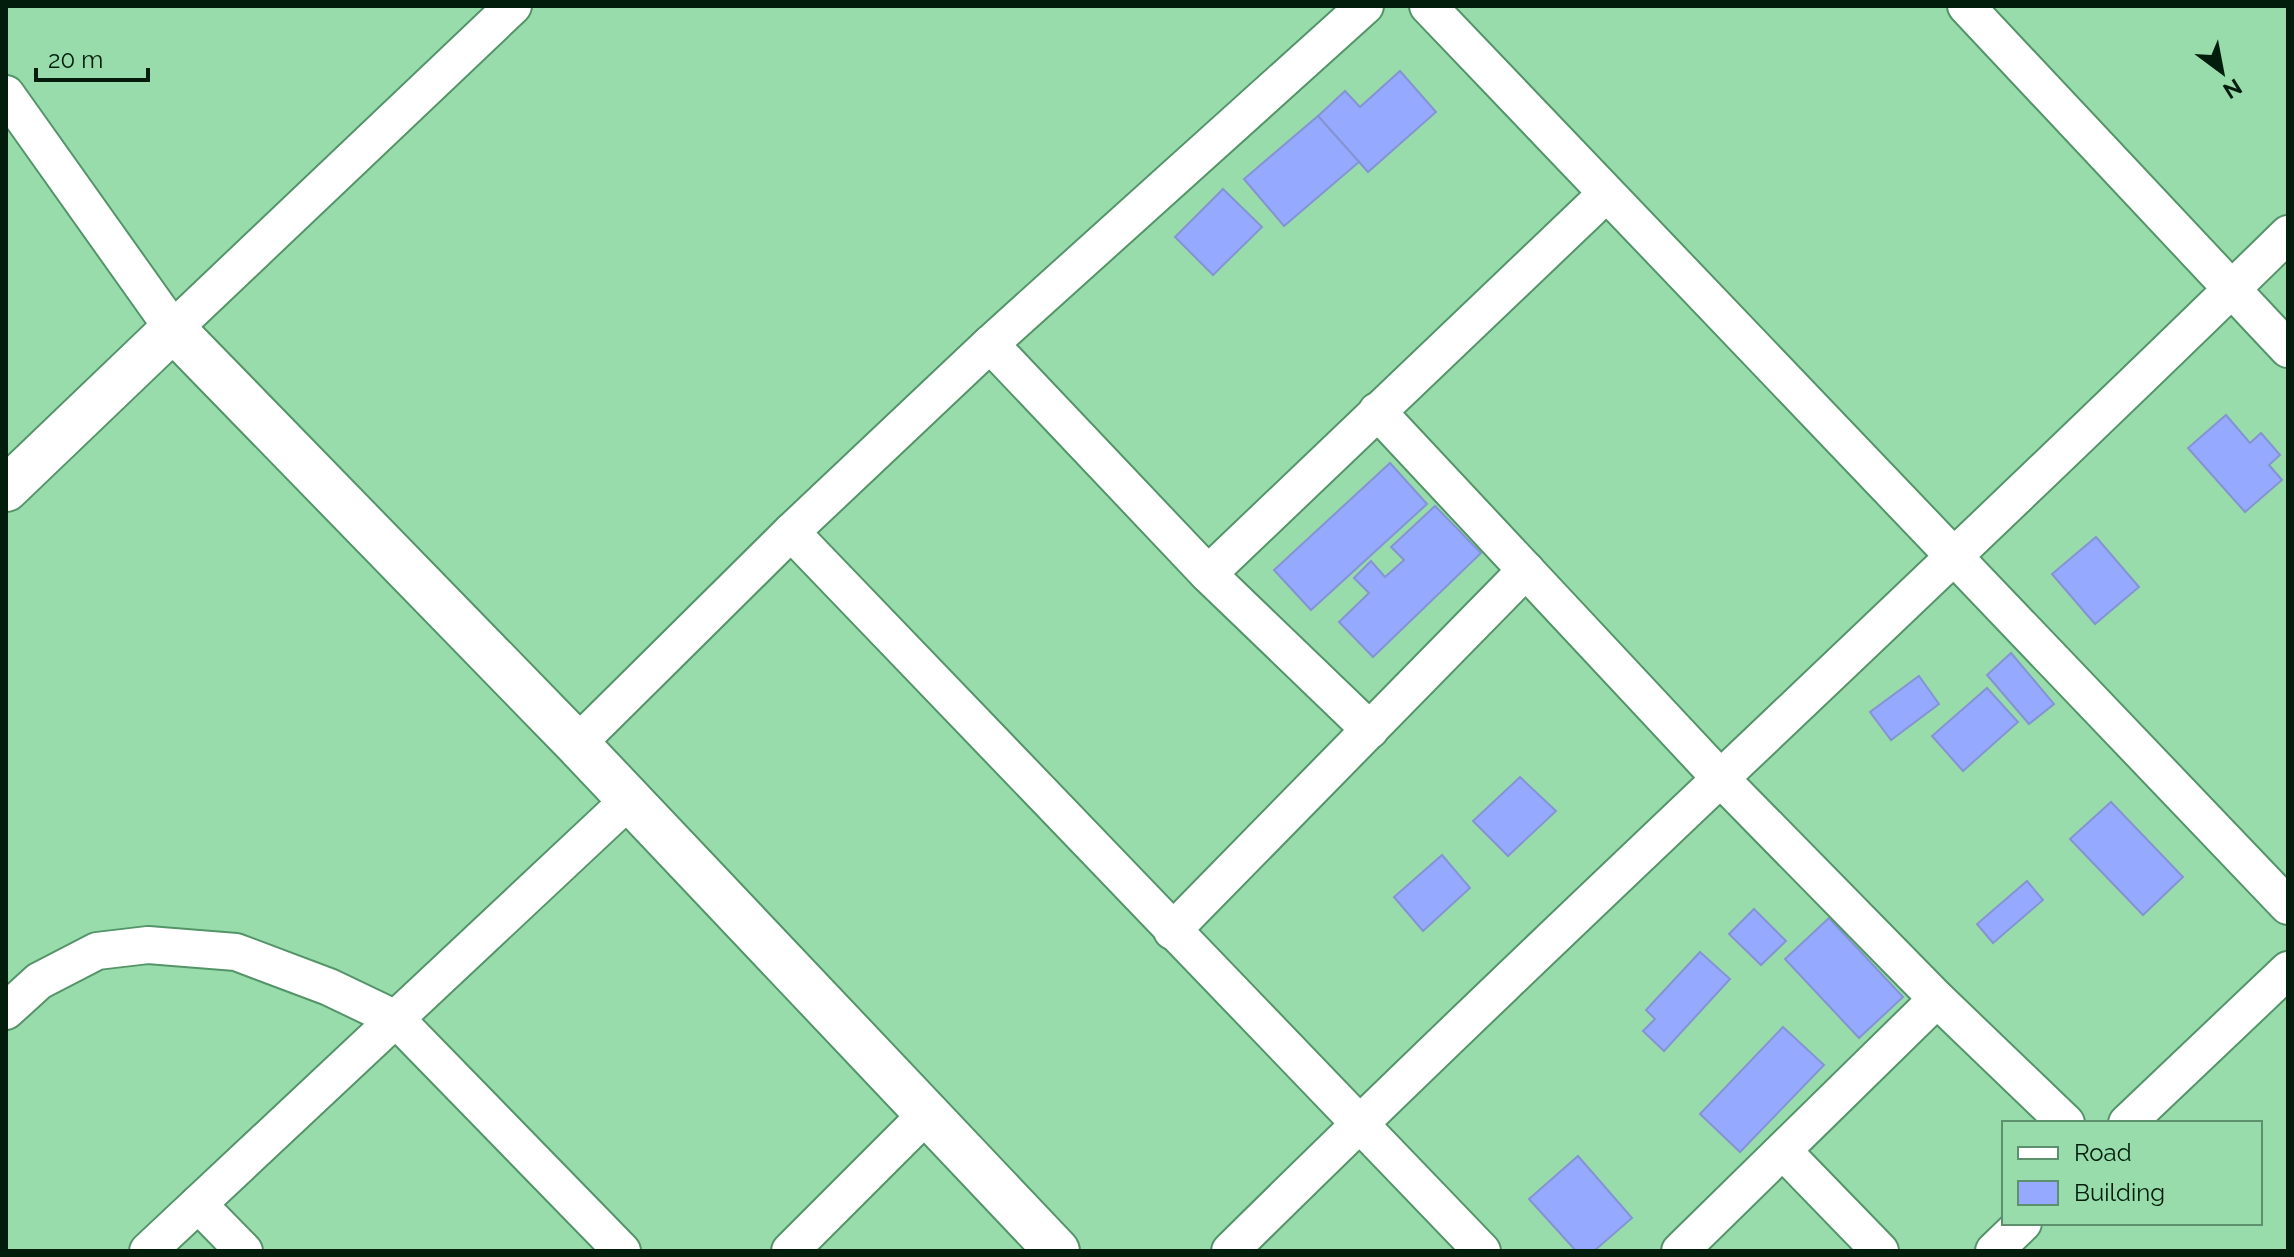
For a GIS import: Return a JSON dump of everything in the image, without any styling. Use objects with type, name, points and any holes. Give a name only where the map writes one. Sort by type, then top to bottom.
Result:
[{"type":"street","points":[[6,489],[513,6]]},
{"type":"street","points":[[577,744],[791,532],[990,344],[1365,6]]},
{"type":"street","points":[[1428,6],[2288,906]]},
{"type":"street","points":[[1966,6],[2288,349]]},
{"type":"street","points":[[6,94],[173,329],[577,744],[1057,1251]]},
{"type":"street","points":[[1208,574],[1606,194]]},
{"type":"street","points":[[1230,1251],[2288,234]]},
{"type":"street","points":[[990,344],[1208,574],[1370,730]]},
{"type":"street","points":[[1377,411],[1722,780],[1937,999],[2064,1121]]},
{"type":"street","points":[[791,532],[1482,1251]]},
{"type":"street","points":[[1172,931],[1526,570]]},
{"type":"street","points":[[148,1251],[629,800]]},
{"type":"street","points":[[6,1011],[39,981],[97,951],[148,945],[236,952],[329,987],[396,1019],[622,1251]]},
{"type":"street","points":[[2129,1121],[2288,970]]},
{"type":"street","points":[[1680,1251],[1937,999]]},
{"type":"street","points":[[790,1251],[926,1115]]},
{"type":"street","points":[[1783,1151],[1880,1251]]},
{"type":"street","points":[[198,1204],[244,1251]]},
{"type":"street","points":[[1994,1251],[2021,1225]]},
{"type":"building","points":[[1400,71],[1436,112],[1368,172],[1318,116],[1345,91],[1360,107]]},
{"type":"building","points":[[1318,116],[1359,162],[1284,226],[1244,179]]},
{"type":"building","points":[[1223,189],[1262,227],[1213,275],[1175,237]]},
{"type":"building","points":[[2226,415],[2250,443],[2261,433],[2280,455],[2269,465],[2282,480],[2245,512],[2188,448]]},
{"type":"building","points":[[1390,463],[1427,504],[1311,610],[1274,570]]},
{"type":"building","points":[[1435,506],[1481,553],[1373,657],[1339,622],[1369,593],[1354,578],[1371,561],[1385,577],[1404,560],[1391,547]]},
{"type":"building","points":[[2096,537],[2139,587],[2095,624],[2052,574]]},
{"type":"building","points":[[2011,653],[2054,704],[2029,724],[1987,675]]},
{"type":"building","points":[[1919,676],[1939,704],[1891,740],[1870,712]]},
{"type":"building","points":[[1987,688],[2018,722],[1963,771],[1932,736]]},
{"type":"building","points":[[1520,777],[1556,811],[1508,856],[1473,821]]},
{"type":"building","points":[[2111,802],[2183,877],[2143,915],[2070,839]]},
{"type":"building","points":[[1442,855],[1470,888],[1423,931],[1394,897]]},
{"type":"building","points":[[2027,881],[2043,900],[1993,943],[1977,924]]},
{"type":"building","points":[[1754,909],[1786,941],[1761,965],[1729,934]]},
{"type":"building","points":[[1829,918],[1903,997],[1859,1038],[1785,959]]},
{"type":"building","points":[[1700,952],[1730,979],[1664,1051],[1643,1031],[1655,1019],[1646,1010]]},
{"type":"building","points":[[1783,1027],[1824,1065],[1740,1152],[1700,1114]]},
{"type":"building","points":[[1578,1156],[1632,1218],[1594,1251],[1576,1251],[1529,1199]]}]
